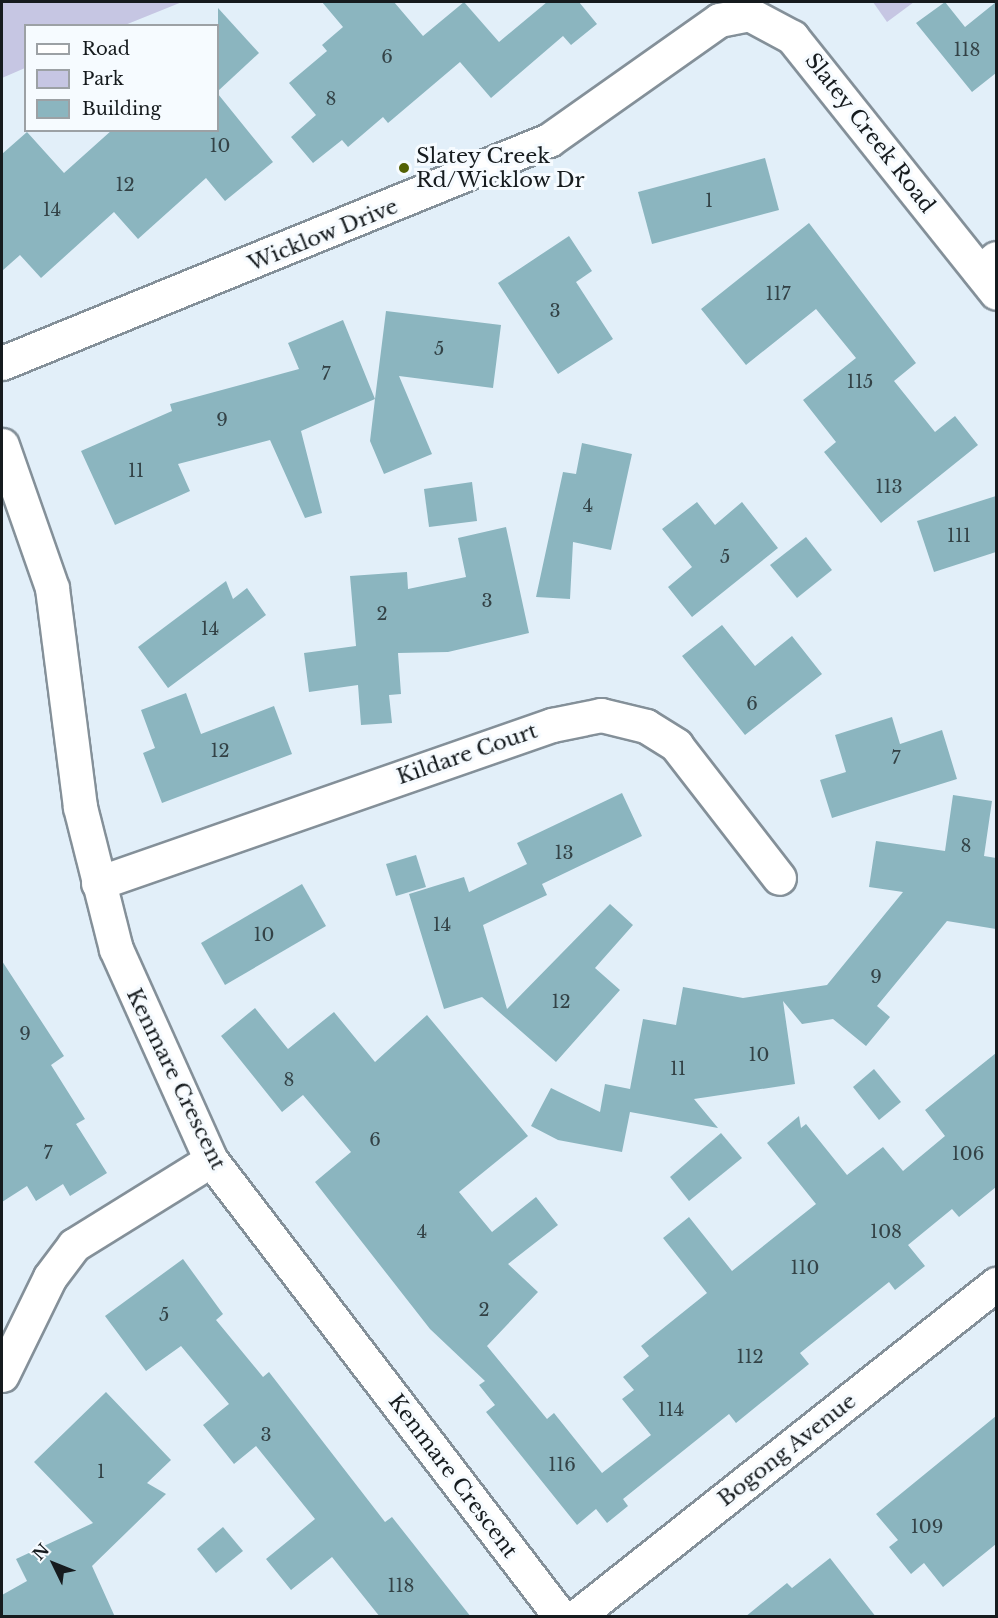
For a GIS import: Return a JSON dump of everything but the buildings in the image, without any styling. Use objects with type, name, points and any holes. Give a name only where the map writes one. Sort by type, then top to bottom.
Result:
[{"type":"street","name":"Slatey Creek Road","points":[[719,20],[749,14],[792,37],[991,274]]},
{"type":"street","name":"Wicklow Drive","points":[[2,363],[549,140],[719,20]]},
{"type":"street","name":"Kenmare Crescent","points":[[2,445],[58,616],[74,773],[98,883],[130,989],[211,1160],[560,1617]]},
{"type":"street","name":"Kildare Court","points":[[98,883],[552,725],[601,715],[646,726],[675,745],[779,878]]},
{"type":"street","points":[[2,1375],[50,1277],[74,1245],[211,1160]]},
{"type":"street","name":"Bogong Avenue","points":[[578,1617],[996,1284]]},
{"type":"green space","points":[[2,2],[182,2],[127,24],[24,24],[24,68],[2,78]]},
{"type":"green space","points":[[873,2],[914,2],[887,22]]},
{"type":"place","name":"Slatey Creek Rd/Wicklow Dr","points":[[404,168]]}]
